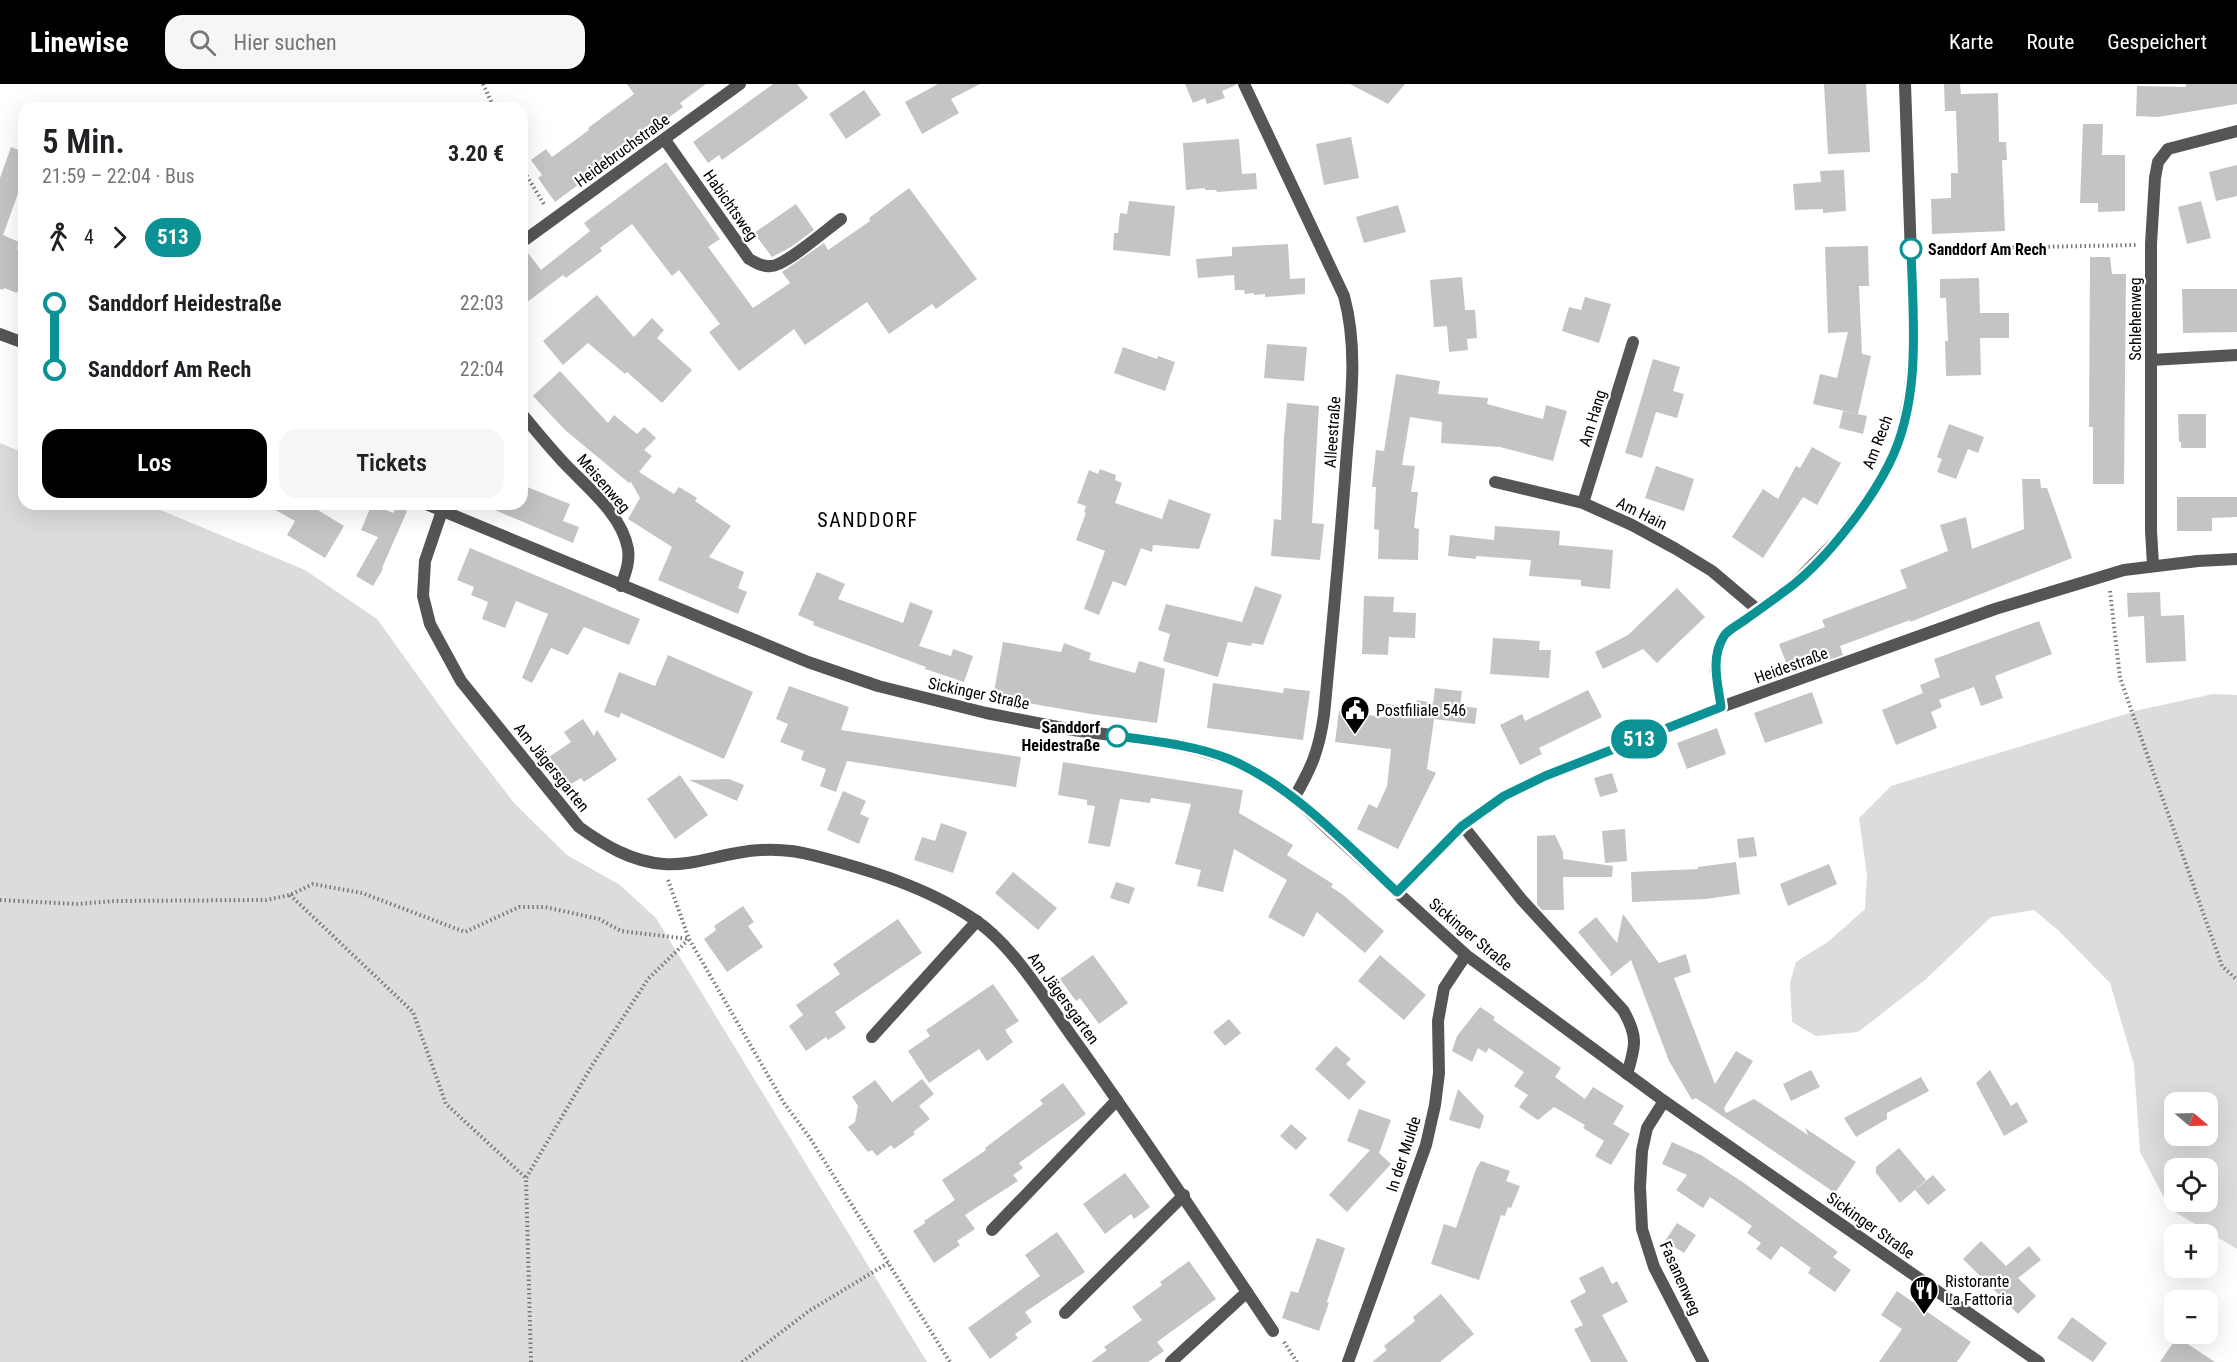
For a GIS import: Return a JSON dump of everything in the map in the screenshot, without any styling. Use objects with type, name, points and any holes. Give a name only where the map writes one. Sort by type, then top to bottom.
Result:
[{"type":"street","name":"Heidebruchstraße","points":[[528,238],[740,84]]},
{"type":"street","name":"Alleestraße","points":[[1245,84],[1344,296],[1352,338],[1352,379],[1343,502],[1324,715],[1319,746],[1310,770],[1294,798]]},
{"type":"street","name":"Am Rech","points":[[1721,707],[1715,669],[1724,635],[1795,583],[1838,538],[1872,494],[1890,462],[1902,432],[1910,390],[1914,343],[1905,84]]},
{"type":"street","name":"Schlehenweg","points":[[2153,565],[2151,244],[2158,162],[2168,149],[2237,131]]},
{"type":"street","name":"Habichtsweg","points":[[665,140],[749,259],[761,266],[774,267],[787,260],[841,219]]},
{"type":"street","points":[[0,334],[18,341]]},
{"type":"street","name":"Am Hang","points":[[1583,503],[1633,342]]},
{"type":"street","points":[[2151,360],[2237,355]]},
{"type":"street","name":"Meisenweg","points":[[528,421],[612,514],[623,531],[628,550],[628,565],[621,586]]},
{"type":"street","name":"Am Hain","points":[[1495,482],[1583,503],[1632,525],[1712,571],[1758,610]]},
{"type":"street","name":"Sickinger Straße","points":[[442,511],[808,662],[878,686],[930,700],[1051,726],[1158,741],[1197,750],[1228,759],[1260,775],[1294,798],[1466,955],[1664,1101],[2038,1362]]},
{"type":"street","name":"Am Jägersgarten","points":[[442,511],[425,561],[423,596],[430,624],[461,681],[579,828],[603,844],[628,856],[663,864],[692,862],[740,852],[775,850],[814,855],[881,876],[936,897],[977,921],[1010,952],[1117,1100],[1184,1195],[1273,1331]]},
{"type":"street","name":"Heidestraße","points":[[1397,892],[1462,826],[1504,796],[1545,776],[1721,707],[1995,609],[2108,574],[2153,565],[2237,559]]},
{"type":"street","points":[[1462,826],[1528,908],[1623,1010],[1633,1027],[1635,1039],[1627,1074]]},
{"type":"street","points":[[872,1037],[977,921]]},
{"type":"street","name":"In der Mulde","points":[[1348,1362],[1426,1145],[1435,1105],[1439,1072],[1438,1021],[1444,988],[1466,955]]},
{"type":"street","points":[[992,1230],[1117,1100]]},
{"type":"street","name":"Fasanenweg","points":[[1664,1101],[1647,1128],[1642,1151],[1640,1187],[1642,1229],[1654,1267],[1703,1362]]},
{"type":"street","points":[[1065,1313],[1184,1195]]},
{"type":"street","points":[[1171,1362],[1247,1292]]},
{"type":"path","points":[[483,84],[491,102]]},
{"type":"path","points":[[528,178],[554,219]]},
{"type":"path","points":[[1911,249],[2151,244]]},
{"type":"path","points":[[2108,574],[2120,678],[2222,966],[2237,980]]},
{"type":"path","points":[[663,864],[689,939],[784,1103],[810,1138],[950,1362]]},
{"type":"path","points":[[0,900],[76,904],[116,901],[266,900],[290,895],[313,884],[362,893],[465,932],[519,907],[545,907],[599,919],[621,931],[689,939]]},
{"type":"path","points":[[290,895],[413,1012],[446,1104],[526,1178]]},
{"type":"path","points":[[531,1362],[526,1178],[648,979],[689,939]]},
{"type":"path","points":[[742,1362],[809,1311],[888,1263]]},
{"type":"path","points":[[1273,1331],[1297,1362]]},
{"type":"shaded area","points":[[0,443],[18,450],[18,510],[160,510],[305,570],[377,619],[452,723],[515,804],[567,855],[620,885],[656,918],[927,1362],[0,1362]]},
{"type":"shaded area","points":[[2213,694],[2237,695],[2237,1249],[2218,1238],[2218,1224],[2195,1224],[2175,1212],[2218,1212],[2218,1158],[2164,1158],[2164,1198],[2140,1152],[2134,1065],[2110,983],[2058,930],[2034,910],[1991,917],[1925,980],[1858,1032],[1816,1036],[1792,1022],[1790,983],[1796,962],[1829,941],[1865,909],[1867,875],[1859,818],[1891,786],[2139,710]]},
{"type":"building","points":[[627,84],[706,84],[680,103],[683,107],[555,202],[538,178],[542,175],[531,160],[546,149],[552,157],[589,130],[588,128],[634,94]]},
{"type":"building","points":[[773,84],[797,84],[808,98],[722,160],[719,155],[708,163],[693,142]]},
{"type":"building","points":[[938,84],[980,84],[951,99],[959,113],[922,134],[905,102]]},
{"type":"building","points":[[1185,84],[1236,85],[1222,91],[1225,98],[1207,104],[1205,98],[1193,103]]},
{"type":"building","points":[[1350,84],[1405,84],[1388,104]]},
{"type":"building","points":[[1824,84],[1866,84],[1870,152],[1828,154]]},
{"type":"building","points":[[1944,84],[1960,84],[1961,94],[1998,93],[1999,142],[2006,142],[2007,160],[2002,160],[2005,231],[1932,234],[1931,199],[1951,198],[1951,173],[1958,173],[1956,111],[1945,111]]},
{"type":"building","points":[[2186,84],[2237,84],[2237,104],[2158,117],[2136,116],[2137,86],[2186,87]]},
{"type":"building","points":[[864,90],[881,115],[846,139],[829,114]]},
{"type":"building","points":[[2083,124],[2103,124],[2102,155],[2125,155],[2125,211],[2098,212],[2098,203],[2080,203]]},
{"type":"building","points":[[1351,137],[1359,178],[1324,185],[1316,144]]},
{"type":"building","points":[[1239,139],[1242,174],[1256,173],[1257,189],[1217,192],[1216,190],[1205,190],[1205,188],[1186,190],[1183,143]]},
{"type":"building","points":[[11,147],[18,150],[18,194],[3,235],[18,242],[17,293],[4,288],[0,289],[0,178]]},
{"type":"building","points":[[666,162],[720,239],[708,247],[753,308],[790,283],[782,272],[824,243],[828,250],[870,221],[869,218],[909,188],[977,279],[936,309],[932,304],[889,334],[867,302],[805,345],[794,329],[739,371],[709,332],[720,324],[679,270],[672,276],[632,224],[600,248],[602,251],[566,278],[563,275],[528,301],[528,253],[541,270],[590,231],[584,223]]},
{"type":"building","points":[[2237,165],[2237,196],[2216,201],[2209,172]]},
{"type":"building","points":[[1844,170],[1846,211],[1823,213],[1823,209],[1795,210],[1793,184],[1821,182],[1820,171]]},
{"type":"building","points":[[1129,201],[1175,206],[1170,256],[1113,250],[1114,233],[1118,233],[1120,213],[1127,214]]},
{"type":"building","points":[[2201,201],[2211,238],[2187,244],[2178,207]]},
{"type":"building","points":[[796,204],[814,230],[791,247],[772,257],[754,233]]},
{"type":"building","points":[[1398,205],[1406,232],[1364,243],[1356,217]]},
{"type":"building","points":[[1288,244],[1290,279],[1305,278],[1305,294],[1265,297],[1265,294],[1245,294],[1244,290],[1235,290],[1234,275],[1198,278],[1196,259],[1232,256],[1232,247]]},
{"type":"building","points":[[1868,246],[1869,286],[1859,286],[1862,354],[1871,356],[1858,414],[1813,404],[1820,374],[1837,378],[1848,332],[1828,333],[1825,247]]},
{"type":"building","points":[[2090,257],[2110,257],[2112,274],[2126,274],[2124,484],[2093,484],[2093,427],[2089,427]]},
{"type":"building","points":[[1462,277],[1465,310],[1475,310],[1477,338],[1467,339],[1468,350],[1449,352],[1447,326],[1434,327],[1430,280]]},
{"type":"building","points":[[1979,278],[1980,313],[2009,313],[2009,338],[1980,338],[1981,375],[1946,376],[1945,341],[1948,341],[1946,298],[1940,298],[1940,279]]},
{"type":"building","points":[[2182,289],[2237,289],[2237,332],[2183,333]]},
{"type":"building","points":[[597,295],[634,337],[652,318],[664,330],[657,338],[692,370],[662,403],[627,372],[625,374],[588,343],[563,365],[543,341]]},
{"type":"building","points":[[1585,297],[1611,304],[1599,343],[1562,331],[1569,307],[1581,310]]},
{"type":"building","points":[[1267,344],[1307,347],[1304,381],[1264,378]]},
{"type":"building","points":[[1123,347],[1157,359],[1158,356],[1175,362],[1165,391],[1114,373]]},
{"type":"building","points":[[1653,359],[1680,367],[1673,391],[1684,394],[1677,418],[1656,412],[1642,458],[1625,453]]},
{"type":"building","points":[[560,371],[608,423],[614,415],[637,434],[644,427],[656,438],[644,450],[652,456],[639,472],[674,494],[679,487],[697,498],[695,501],[731,526],[709,557],[744,572],[738,588],[747,592],[738,614],[658,580],[672,547],[628,519],[640,498],[631,482],[629,483],[565,430],[533,396]]},
{"type":"building","points":[[1396,374],[1440,381],[1438,394],[1488,398],[1487,404],[1543,419],[1546,405],[1567,411],[1553,461],[1500,447],[1441,443],[1442,422],[1410,417],[1402,465],[1415,466],[1411,492],[1418,492],[1414,528],[1419,529],[1418,560],[1378,559],[1379,530],[1374,529],[1376,487],[1372,487],[1376,450],[1384,451]]},
{"type":"building","points":[[1287,403],[1319,406],[1312,523],[1324,524],[1320,560],[1271,556],[1274,519],[1281,520]]},
{"type":"building","points":[[1843,411],[1867,416],[1863,434],[1839,428]]},
{"type":"building","points":[[2178,414],[2206,414],[2206,448],[2181,448]]},
{"type":"building","points":[[1949,424],[1984,437],[1978,453],[1968,449],[1956,479],[1937,472],[1942,459],[1937,457]]},
{"type":"building","points":[[1812,447],[1841,463],[1817,505],[1803,497],[1763,558],[1732,537],[1763,489],[1778,499],[1796,466],[1800,468]]},
{"type":"building","points":[[1656,466],[1694,479],[1684,511],[1645,498]]},
{"type":"building","points":[[1100,469],[1116,475],[1115,480],[1122,483],[1115,503],[1162,519],[1169,499],[1211,514],[1199,549],[1153,545],[1152,552],[1141,548],[1126,586],[1113,581],[1099,615],[1084,609],[1105,551],[1076,540],[1086,513],[1084,512],[1086,506],[1077,503],[1089,470],[1098,474]]},
{"type":"building","points":[[2022,479],[2040,479],[2041,488],[2047,488],[2072,558],[1910,622],[1910,620],[1840,646],[1843,655],[1790,673],[1779,644],[1825,627],[1822,620],[1907,588],[1900,570],[1948,551],[1940,525],[1966,517],[1972,549],[2024,529]]},
{"type":"building","points":[[528,487],[570,504],[563,521],[579,527],[573,543],[495,510],[528,510]]},
{"type":"building","points":[[2177,497],[2237,497],[2237,517],[2212,518],[2212,531],[2177,531]]},
{"type":"building","points":[[276,510],[318,510],[344,526],[325,558],[287,535],[295,521]]},
{"type":"building","points":[[369,510],[386,510],[393,513],[395,510],[407,511],[383,569],[373,586],[356,576],[378,537],[361,530]]},
{"type":"building","points":[[1495,526],[1560,531],[1559,545],[1613,550],[1610,589],[1581,586],[1581,580],[1529,576],[1531,560],[1448,556],[1450,535],[1494,540]]},
{"type":"building","points":[[470,548],[640,619],[629,645],[584,627],[568,655],[551,648],[532,683],[522,678],[548,614],[516,601],[505,628],[482,619],[488,602],[471,595],[474,587],[457,580]]},
{"type":"building","points":[[817,572],[845,584],[838,599],[903,623],[910,602],[933,611],[919,646],[951,656],[953,649],[973,656],[964,682],[813,625],[814,622],[798,615]]},
{"type":"building","points":[[1255,586],[1282,595],[1263,645],[1252,643],[1251,646],[1228,642],[1218,677],[1163,661],[1170,634],[1158,630],[1166,604],[1242,622]]},
{"type":"building","points":[[1677,588],[1705,617],[1657,663],[1643,649],[1603,669],[1595,652],[1628,635]]},
{"type":"building","points":[[2160,592],[2161,616],[2184,615],[2186,661],[2146,663],[2144,616],[2128,617],[2127,593]]},
{"type":"building","points":[[1364,596],[1394,597],[1393,612],[1416,613],[1415,638],[1389,637],[1388,655],[1362,654]]},
{"type":"building","points":[[2039,621],[2052,654],[1995,676],[2003,698],[1981,706],[1974,687],[1939,700],[1942,707],[1931,712],[1937,728],[1896,745],[1882,710],[1923,693],[1920,685],[1940,677],[1934,659]]},
{"type":"building","points":[[1493,638],[1540,641],[1539,650],[1551,650],[1549,678],[1490,674]]},
{"type":"building","points":[[1003,642],[1061,652],[1064,643],[1091,653],[1089,660],[1135,673],[1139,661],[1165,669],[1157,723],[993,697]]},
{"type":"building","points":[[668,655],[753,692],[724,759],[621,713],[619,718],[604,712],[619,672],[655,686]]},
{"type":"building","points":[[1213,683],[1283,693],[1284,688],[1310,691],[1303,740],[1207,728]]},
{"type":"building","points":[[789,686],[849,707],[841,730],[1021,757],[1016,787],[847,761],[836,792],[820,786],[826,769],[801,760],[804,751],[780,742],[788,724],[776,719]]},
{"type":"building","points":[[1435,688],[1462,691],[1460,706],[1477,708],[1475,724],[1434,719],[1427,769],[1436,773],[1398,849],[1357,829],[1369,804],[1377,808],[1387,786],[1391,749],[1335,742],[1339,711],[1384,717],[1385,704],[1416,707],[1417,700],[1433,703]]},
{"type":"building","points":[[1588,690],[1602,717],[1539,748],[1542,754],[1520,765],[1500,725],[1522,714],[1525,721]]},
{"type":"building","points":[[1812,692],[1823,723],[1765,743],[1754,713]]},
{"type":"building","points":[[583,719],[594,736],[597,730],[617,760],[584,782],[581,778],[568,786],[549,757],[571,742],[564,732]]},
{"type":"building","points":[[1717,728],[1726,754],[1687,769],[1677,743]]},
{"type":"building","points":[[1063,762],[1243,790],[1239,813],[1293,845],[1287,855],[1333,884],[1331,887],[1384,931],[1365,953],[1317,912],[1304,937],[1268,917],[1287,880],[1234,849],[1223,892],[1197,886],[1201,870],[1175,864],[1191,804],[1151,798],[1150,803],[1120,799],[1110,847],[1088,843],[1095,806],[1087,805],[1087,800],[1058,795]]},
{"type":"building","points":[[1612,773],[1618,792],[1600,797],[1594,778]]},
{"type":"building","points":[[680,775],[708,815],[675,839],[647,799]]},
{"type":"building","points":[[729,779],[744,785],[737,801],[689,780]]},
{"type":"building","points":[[843,791],[866,801],[860,814],[869,818],[859,844],[827,830]]},
{"type":"building","points":[[941,823],[967,832],[953,873],[914,860],[922,837],[935,841]]},
{"type":"building","points":[[1625,829],[1627,861],[1605,863],[1602,831]]},
{"type":"building","points":[[1555,835],[1563,852],[1563,859],[1613,866],[1612,877],[1563,877],[1564,910],[1542,910],[1537,904],[1537,836]]},
{"type":"building","points":[[1754,837],[1757,856],[1739,858],[1737,839]]},
{"type":"building","points":[[1736,862],[1740,894],[1706,899],[1632,902],[1631,872],[1698,869],[1698,867]]},
{"type":"building","points":[[1829,864],[1837,884],[1788,906],[1780,884]]},
{"type":"building","points":[[1013,872],[1057,908],[1038,930],[995,893]]},
{"type":"building","points":[[1116,882],[1135,888],[1129,904],[1110,898]]},
{"type":"building","points":[[743,906],[754,922],[748,926],[763,947],[727,972],[704,939],[716,930],[714,926]]},
{"type":"building","points":[[1623,914],[1659,963],[1686,954],[1691,972],[1674,978],[1715,1084],[1736,1051],[1753,1061],[1724,1108],[1726,1113],[1754,1099],[1808,1135],[1805,1128],[1856,1162],[1835,1193],[1696,1098],[1692,1100],[1669,1061],[1631,960],[1610,977],[1611,972],[1578,932],[1596,917],[1617,943]]},
{"type":"building","points":[[898,919],[922,953],[835,1012],[846,1028],[828,1040],[826,1037],[806,1051],[789,1026],[803,1015],[796,1005],[840,974],[833,964]]},
{"type":"building","points":[[1093,955],[1128,1003],[1099,1024],[1080,998],[1076,1001],[1060,979]]},
{"type":"building","points":[[1380,955],[1426,995],[1404,1020],[1358,981]]},
{"type":"building","points":[[993,984],[1019,1021],[1005,1030],[1013,1042],[987,1061],[979,1049],[929,1083],[908,1051],[930,1036],[926,1030]]},
{"type":"building","points":[[1480,1007],[1495,1017],[1493,1020],[1561,1068],[1555,1077],[1585,1099],[1593,1087],[1624,1106],[1613,1124],[1630,1134],[1611,1165],[1595,1156],[1604,1141],[1583,1128],[1585,1125],[1554,1107],[1538,1120],[1519,1107],[1528,1095],[1514,1086],[1524,1072],[1489,1048],[1486,1053],[1478,1048],[1472,1062],[1452,1051],[1457,1036]]},
{"type":"building","points":[[1229,1019],[1241,1033],[1225,1046],[1213,1032]]},
{"type":"building","points":[[1336,1046],[1351,1059],[1346,1064],[1366,1082],[1349,1100],[1315,1069]]},
{"type":"building","points":[[1811,1070],[1820,1087],[1791,1101],[1783,1084]]},
{"type":"building","points":[[1990,1070],[2011,1106],[2017,1102],[2028,1122],[2004,1136],[1976,1083]]},
{"type":"building","points":[[1921,1077],[1929,1091],[1887,1113],[1887,1119],[1856,1137],[1844,1118]]},
{"type":"building","points":[[922,1079],[934,1094],[919,1106],[930,1119],[913,1132],[915,1134],[894,1149],[891,1145],[877,1156],[872,1150],[868,1152],[848,1127],[855,1122],[858,1106],[852,1097],[875,1080],[892,1102]]},
{"type":"building","points":[[1063,1083],[1086,1114],[1019,1163],[1023,1168],[1013,1175],[1018,1181],[965,1215],[975,1229],[957,1241],[960,1245],[934,1263],[913,1231],[955,1200],[942,1180],[986,1150],[985,1148],[1043,1104],[1040,1100]]},
{"type":"building","points":[[1458,1089],[1484,1116],[1480,1129],[1449,1120]]},
{"type":"building","points":[[1359,1109],[1391,1120],[1379,1153],[1391,1164],[1347,1212],[1329,1195],[1370,1150],[1347,1141]]},
{"type":"building","points":[[1291,1124],[1307,1138],[1296,1150],[1280,1136]]},
{"type":"building","points":[[1672,1142],[1701,1155],[1744,1183],[1838,1252],[1833,1257],[1851,1270],[1835,1292],[1808,1273],[1811,1268],[1781,1246],[1771,1260],[1756,1249],[1761,1243],[1747,1233],[1752,1226],[1710,1197],[1703,1208],[1676,1190],[1687,1175],[1662,1164]]},
{"type":"building","points":[[1899,1148],[1926,1180],[1900,1203],[1876,1173],[1876,1167]]},
{"type":"building","points":[[1481,1161],[1510,1171],[1506,1181],[1520,1186],[1511,1208],[1508,1207],[1505,1216],[1501,1215],[1479,1280],[1431,1264],[1444,1224],[1456,1228],[1476,1169]]},
{"type":"building","points":[[1125,1173],[1150,1207],[1134,1219],[1131,1214],[1105,1234],[1083,1204]]},
{"type":"building","points":[[1933,1175],[1946,1190],[1928,1205],[1915,1190]]},
{"type":"building","points":[[1677,1223],[1696,1235],[1684,1253],[1665,1241]]},
{"type":"building","points":[[1057,1232],[1085,1272],[1025,1312],[1032,1322],[1015,1334],[1018,1338],[990,1359],[968,1328],[1040,1276],[1025,1255]]},
{"type":"building","points":[[1317,1238],[1345,1248],[1319,1331],[1282,1318],[1291,1291],[1298,1293]]},
{"type":"building","points":[[1981,1241],[2006,1266],[2029,1246],[2041,1260],[2018,1278],[2036,1296],[2018,1314],[1963,1259]]},
{"type":"building","points":[[1189,1261],[1216,1299],[1157,1342],[1164,1351],[1148,1362],[1091,1362],[1107,1350],[1104,1347],[1142,1320],[1132,1307],[1162,1285],[1160,1282]]},
{"type":"building","points":[[1603,1266],[1612,1284],[1617,1281],[1628,1302],[1602,1315],[1628,1362],[1591,1362],[1574,1329],[1583,1325],[1570,1301],[1586,1292],[1579,1278]]},
{"type":"building","points":[[1897,1291],[1971,1342],[1957,1362],[1879,1362],[1902,1329],[1881,1315]]},
{"type":"building","points":[[1441,1294],[1474,1334],[1440,1362],[1372,1362],[1387,1350],[1384,1346],[1415,1321],[1413,1317]]},
{"type":"building","points":[[2072,1317],[2107,1343],[2093,1362],[2057,1338]]},
{"type":"building","points":[[2172,1344],[2188,1344],[2215,1362],[2160,1362]]},
{"type":"bus line","name":"513","points":[[1117,736],[1158,741],[1197,750],[1228,759],[1260,775],[1294,798],[1397,892],[1462,826],[1504,796],[1545,776],[1721,707],[1715,669],[1724,635],[1795,583],[1838,538],[1872,494],[1890,462],[1902,432],[1910,390],[1914,343],[1911,249]]},
{"type":"place","name":"Sanddorf Am Rech","points":[[1911,249]]},
{"type":"place","name":"Sanddorf Heidestraße","points":[[1117,736]]},
{"type":"place","name":"Postfiliale 546","points":[[1355,736]]},
{"type":"place","name":"Ristorante La Fattoria","points":[[1924,1316]]},
{"type":"district","name":"SANDDORF","points":[[868,520]]}]
